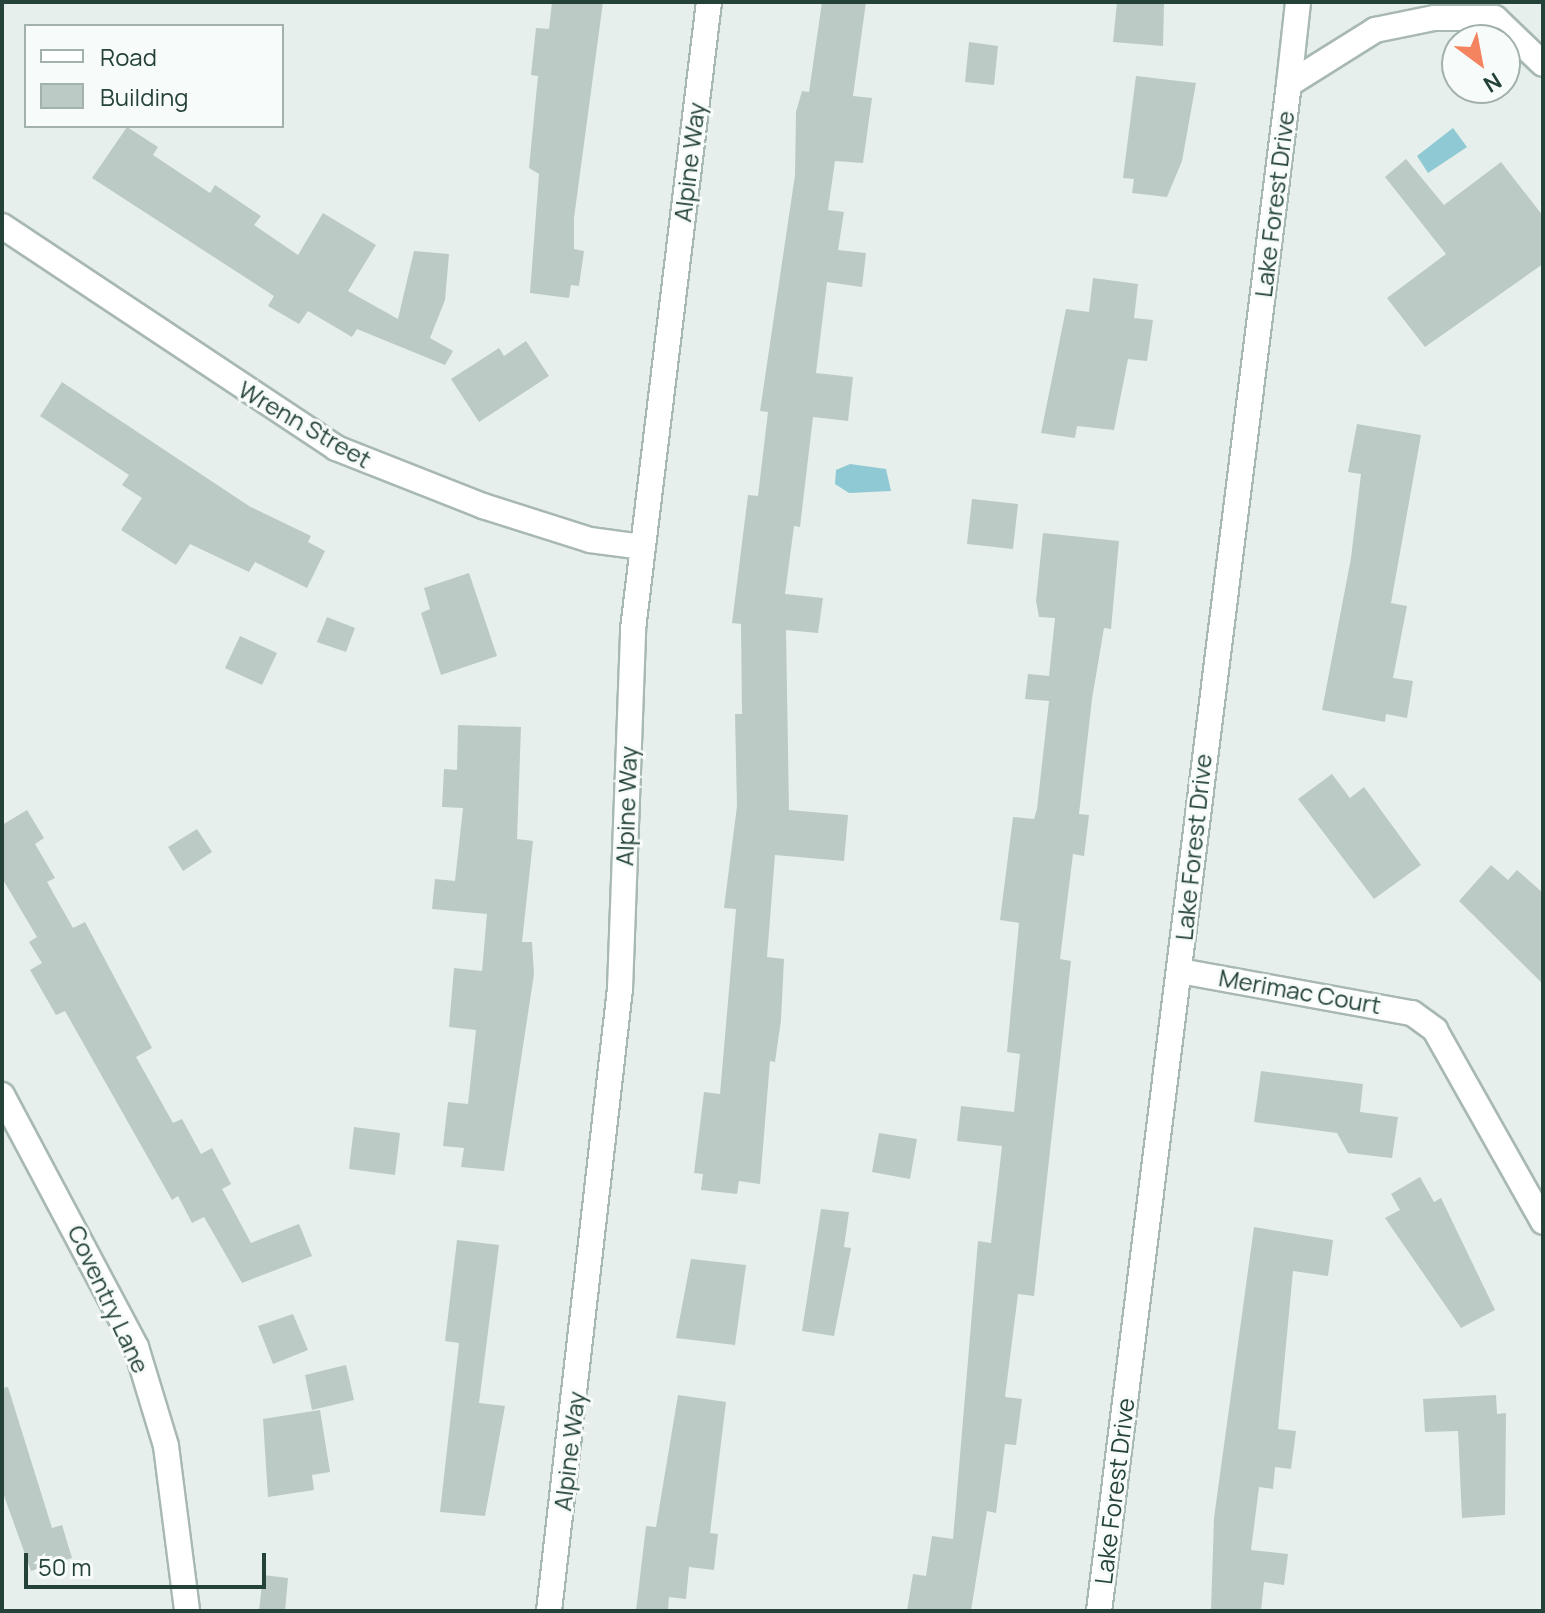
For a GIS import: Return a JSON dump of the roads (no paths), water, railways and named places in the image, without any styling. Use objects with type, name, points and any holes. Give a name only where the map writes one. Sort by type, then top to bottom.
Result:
[{"type":"street","name":"Alpine Way","points":[[549,1611],[620,989],[628,708],[642,547],[709,2]]},
{"type":"street","name":"Lake Forest Drive","points":[[1099,1611],[1298,2]]},
{"type":"street","name":"Lake Forest Drive","points":[[1289,84],[1375,30],[1488,10],[1543,64]]},
{"type":"street","name":"Wrenn Street","points":[[2,226],[336,448],[483,506],[590,540],[642,547]]},
{"type":"street","name":"Merimac Court","points":[[1180,971],[1412,1013],[1450,1054],[1543,1222]]},
{"type":"street","name":"Coventry Lane","points":[[2,1095],[136,1347],[166,1446],[187,1611]]},
{"type":"water","points":[[1453,128],[1467,147],[1428,173],[1417,156]]},
{"type":"water","points":[[850,464],[886,469],[891,491],[849,493],[835,484],[836,470]]}]
